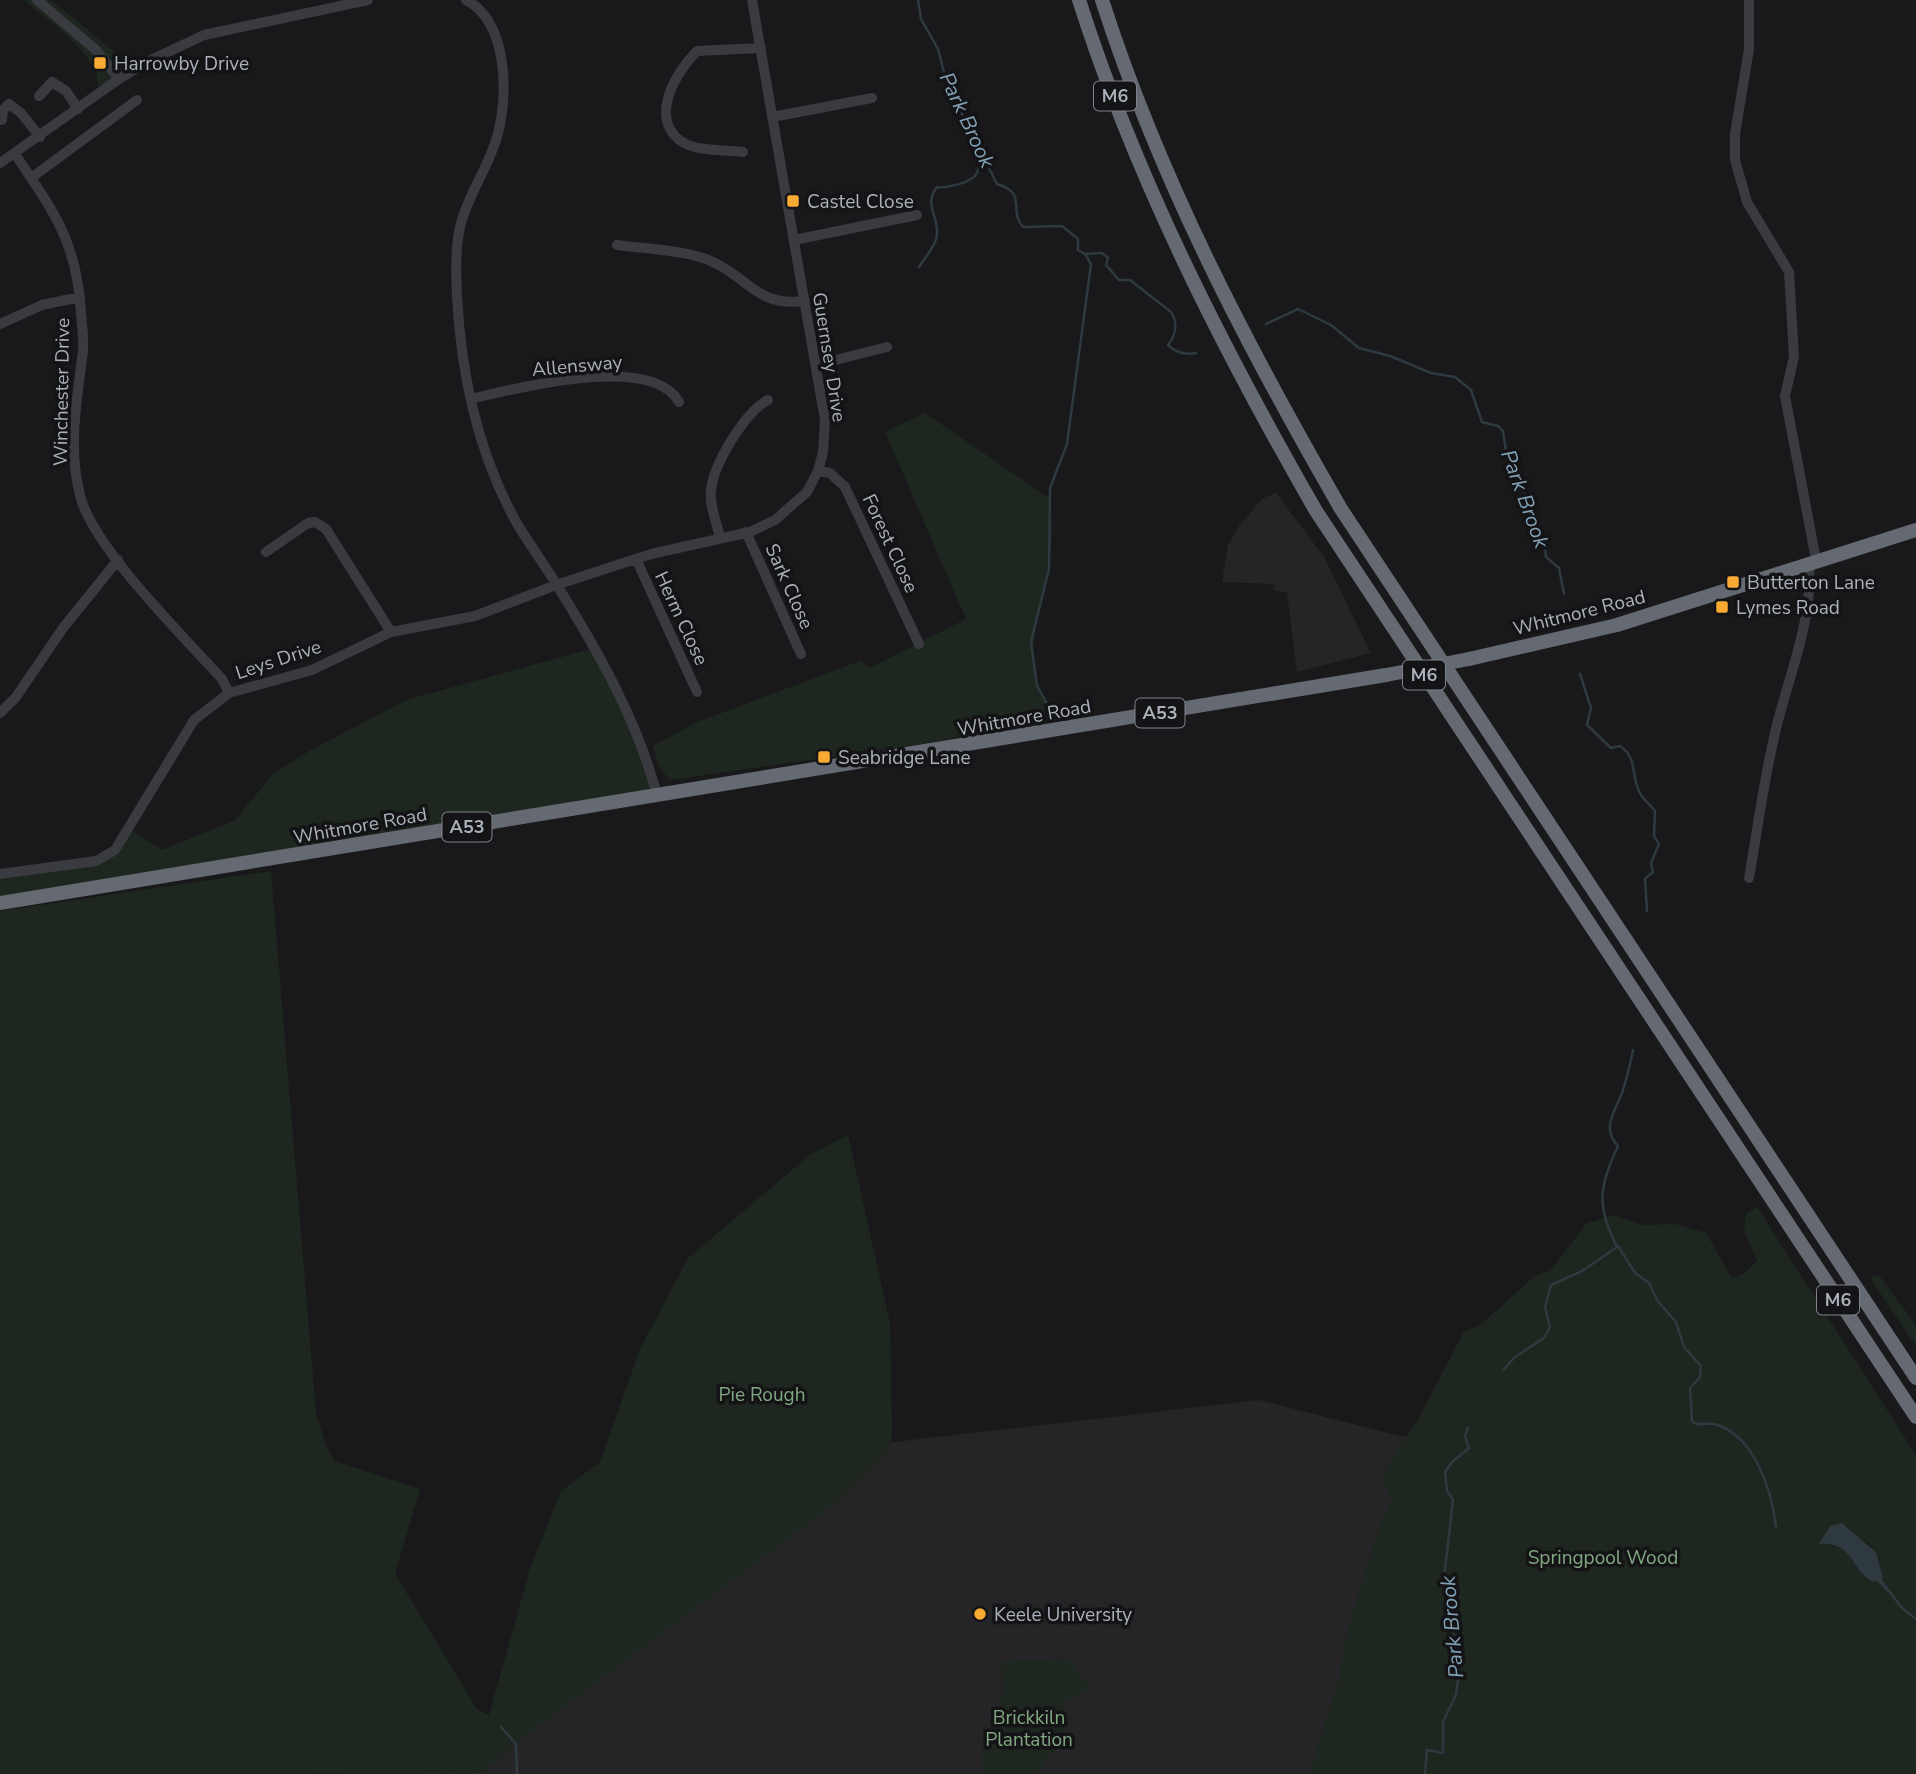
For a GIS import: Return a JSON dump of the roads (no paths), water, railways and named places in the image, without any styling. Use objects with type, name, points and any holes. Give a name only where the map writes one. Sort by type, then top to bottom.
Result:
[{"type":"highway","name":"M6","points":[[1079,0],[1148,179],[1180,252],[1242,377],[1304,489],[1369,595],[1520,817],[1730,1139],[1916,1417]]},
{"type":"highway","name":"M6","points":[[1102,0],[1170,181],[1227,303],[1299,437],[1382,576],[1916,1378]]},
{"type":"highway","name":"Whitmore Road","points":[[0,903],[1386,675],[1469,659],[1617,625],[1916,530]]},
{"type":"street","points":[[37,0],[96,50],[119,79]]},
{"type":"street","points":[[0,163],[119,79],[149,61],[204,35],[368,0]]},
{"type":"street","name":"Guernsey Drive","points":[[556,584],[636,559],[746,533],[775,520],[791,508],[807,492],[818,471],[823,452],[825,420],[752,0]]},
{"type":"street","points":[[1749,0],[1749,49],[1735,134],[1735,160],[1748,202],[1789,272],[1794,357],[1785,396],[1812,562],[1801,640],[1777,726],[1749,878]]},
{"type":"street","points":[[471,1],[484,14],[496,36],[502,111],[497,139],[460,224],[457,248],[457,297],[471,398],[484,450],[515,520],[611,679],[651,773],[657,796]]},
{"type":"street","points":[[743,152],[686,145],[675,136],[666,121],[667,99],[678,74],[697,51],[761,48]]},
{"type":"street","points":[[38,96],[52,82],[66,91],[78,109]]},
{"type":"street","points":[[772,117],[872,98]]},
{"type":"street","points":[[32,178],[137,100]]},
{"type":"street","points":[[2,120],[3,110],[9,104],[21,113],[40,137]]},
{"type":"street","name":"Winchester Drive","points":[[15,154],[70,242],[77,264],[83,347],[74,407],[74,458],[81,501],[118,560],[222,679],[229,693]]},
{"type":"street","points":[[794,240],[918,215]]},
{"type":"street","points":[[617,245],[713,262],[758,295],[786,304],[804,301]]},
{"type":"street","points":[[0,324],[42,305],[80,297]]},
{"type":"street","points":[[816,365],[887,346]]},
{"type":"street","name":"Allensway","points":[[471,398],[550,382],[638,377],[657,383],[676,395],[679,402]]},
{"type":"street","points":[[720,538],[711,489],[727,449],[745,420],[756,406],[768,400]]},
{"type":"street","name":"Forest Close","points":[[818,471],[830,472],[845,487],[919,644]]},
{"type":"street","points":[[266,552],[308,523],[315,522],[326,529],[391,632]]},
{"type":"street","name":"Sark Close","points":[[746,533],[801,654]]},
{"type":"street","name":"Herm Close","points":[[636,559],[697,692]]},
{"type":"street","points":[[0,713],[16,698],[63,628],[118,560]]},
{"type":"street","name":"Leys Drive","points":[[0,874],[96,861],[115,850],[194,720],[229,693],[312,670],[391,632],[475,616],[556,584]]},
{"type":"waterway","name":"Park Brook","points":[[918,0],[921,19],[938,49],[947,84],[997,184],[1012,192],[1015,197],[1017,214],[1023,227],[1062,226],[1078,239],[1078,250],[1085,254],[1102,253],[1108,258],[1106,265],[1119,280],[1130,280],[1171,312],[1175,329],[1168,345],[1181,353],[1196,353]]},
{"type":"waterway","points":[[919,267],[937,236],[931,203],[933,193],[937,187],[959,184],[974,177],[981,155]]},
{"type":"waterway","points":[[1056,719],[1037,686],[1031,642],[1049,569],[1050,488],[1067,444],[1091,264],[1085,254]]},
{"type":"waterway","name":"Park Brook","points":[[1266,324],[1298,309],[1331,325],[1359,348],[1390,356],[1431,373],[1455,377],[1471,390],[1482,422],[1498,426],[1503,431],[1508,465],[1518,478],[1544,537],[1546,557],[1559,568],[1564,594]]},
{"type":"waterway","name":"Park Brook","points":[[1580,674],[1591,708],[1587,725],[1611,748],[1620,746],[1630,756],[1637,787],[1655,811],[1654,836],[1659,844],[1651,863],[1653,872],[1645,879],[1647,911]]},
{"type":"waterway","name":"Park Brook","points":[[1504,1369],[1515,1357],[1544,1338],[1550,1327],[1545,1307],[1551,1285],[1582,1271],[1617,1247],[1606,1220],[1602,1196],[1607,1173],[1618,1146],[1611,1135],[1610,1123],[1624,1088],[1633,1050]]},
{"type":"waterway","points":[[1618,1246],[1635,1273],[1649,1283],[1657,1300],[1676,1322],[1684,1347],[1701,1366],[1700,1377],[1690,1388],[1692,1421],[1696,1424],[1718,1425],[1743,1442],[1760,1468],[1766,1483],[1776,1527]]},
{"type":"waterway","name":"Park Brook","points":[[1425,1774],[1427,1750],[1443,1753],[1443,1722],[1456,1695],[1459,1670],[1444,1578],[1453,1500],[1447,1491],[1445,1472],[1452,1462],[1469,1448],[1465,1436],[1468,1428]]},
{"type":"waterway","points":[[1876,1578],[1888,1591]]},
{"type":"waterway","points":[[1879,1578],[1902,1608],[1916,1619]]},
{"type":"waterway","points":[[501,1727],[516,1744],[517,1774]]},
{"type":"place","name":"Harrowby Drive","points":[[100,63]]},
{"type":"place","name":"Castel Close","points":[[793,201]]},
{"type":"place","name":"Butterton Lane","points":[[1733,582]]},
{"type":"place","name":"Lymes Road","points":[[1722,607]]},
{"type":"place","name":"Seabridge Lane","points":[[824,757]]},
{"type":"place","name":"Keele University","points":[[980,1614]]},
{"type":"park label","name":"Pie Rough","points":[[762,1394]]},
{"type":"park label","name":"Springpool Wood","points":[[1603,1557]]},
{"type":"park label","name":"Brickkiln Plantation","points":[[1029,1728]]}]
